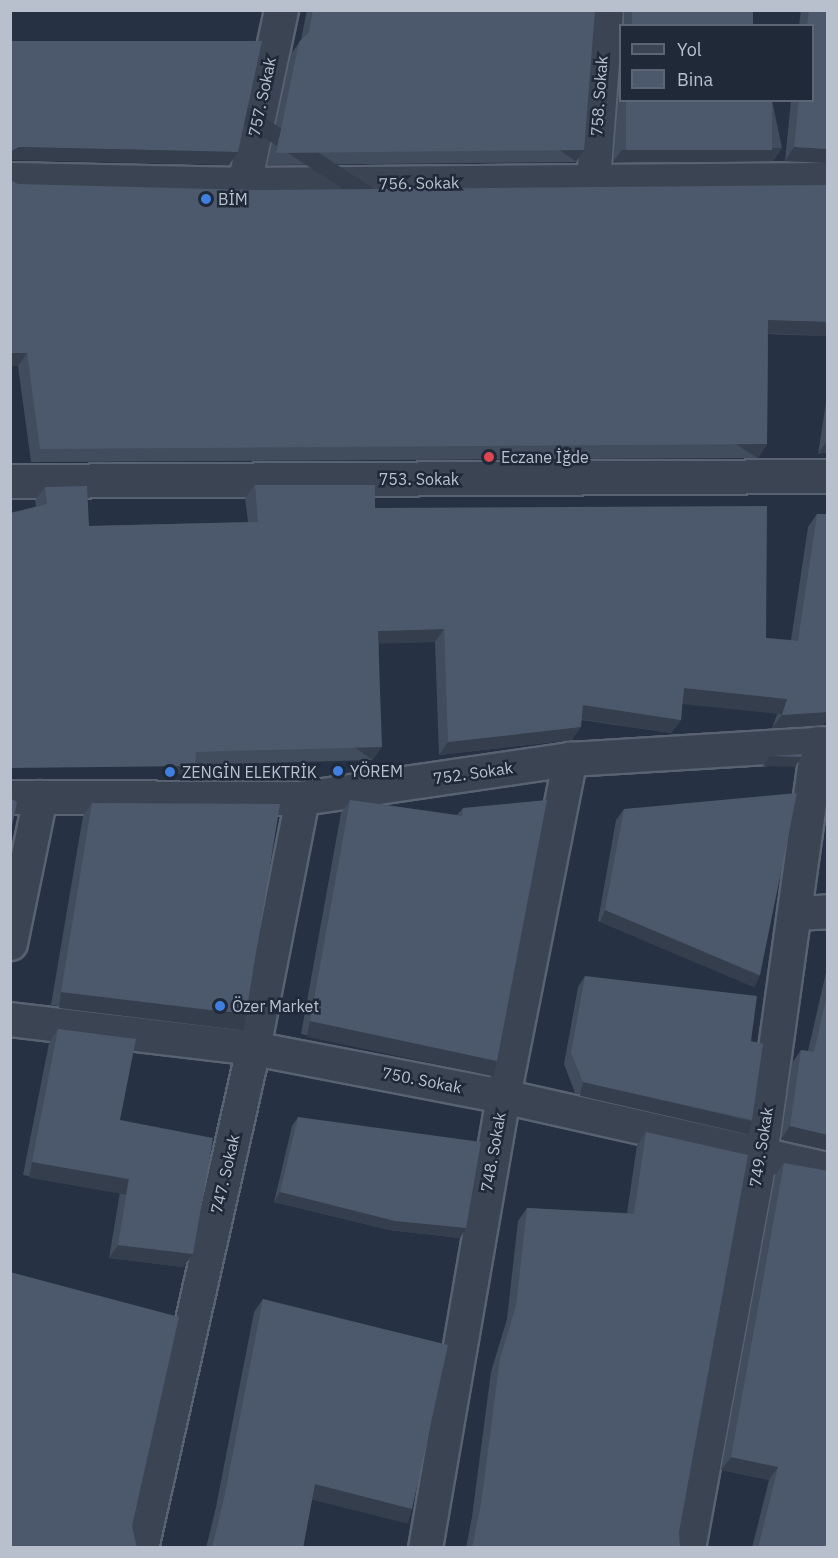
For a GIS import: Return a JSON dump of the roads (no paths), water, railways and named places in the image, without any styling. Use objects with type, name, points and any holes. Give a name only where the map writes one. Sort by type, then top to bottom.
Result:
[{"type":"street","name":"757. Sokak","points":[[244,184],[281,10]]},
{"type":"street","name":"758. Sokak","points":[[593,181],[606,10]]},
{"type":"street","name":"756. Sokak","points":[[10,179],[244,184],[828,179]]},
{"type":"street","name":"753. Sokak","points":[[10,481],[828,476]]},
{"type":"street","name":"752. Sokak","points":[[25,797],[303,798],[570,759],[822,743]]},
{"type":"street","name":"749. Sokak","points":[[688,1548],[760,1156],[822,743]]},
{"type":"street","name":"748. Sokak","points":[[425,1548],[503,1096],[570,759]]},
{"type":"street","points":[[10,943],[25,797]]},
{"type":"street","name":"747. Sokak","points":[[141,1548],[254,1048],[303,798]]},
{"type":"street","points":[[795,913],[828,911]]},
{"type":"street","name":"750. Sokak","points":[[10,1019],[254,1048],[503,1096],[760,1156],[828,1169]]},
{"type":"place","name":"BİM","points":[[206,199]]},
{"type":"place","name":"Eczane İğde","points":[[489,457]]},
{"type":"place","name":"YÖREM","points":[[338,771]]},
{"type":"place","name":"ZENGİN ELEKTRİK","points":[[170,772]]},
{"type":"place","name":"Özer Market","points":[[220,1006]]}]
